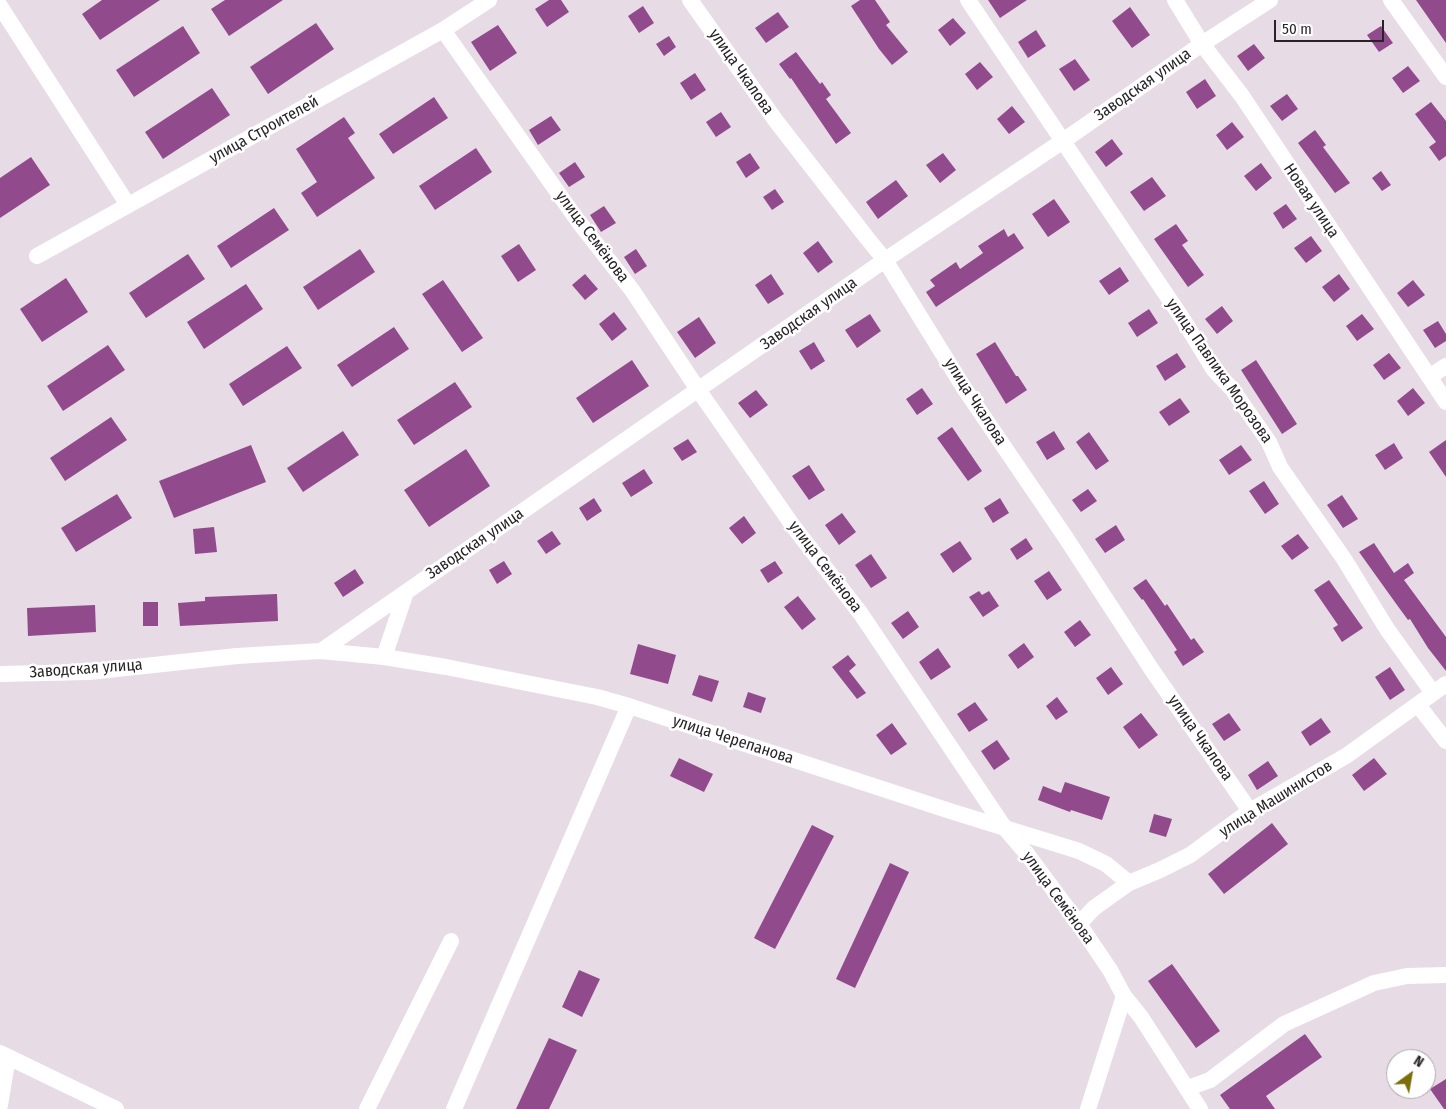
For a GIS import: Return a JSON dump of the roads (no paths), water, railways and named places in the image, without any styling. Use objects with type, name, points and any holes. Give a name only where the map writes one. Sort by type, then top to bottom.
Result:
[{"type":"street","name":"улица Строителей","points":[[37,256],[443,30],[489,0]]},
{"type":"street","name":"улица Чкалова","points":[[690,0],[776,121],[885,260],[964,388],[1066,538],[1152,670],[1250,811]]},
{"type":"street","name":"улица Павлика Морозова","points":[[968,0],[1184,321],[1214,370],[1232,389],[1269,442],[1280,467],[1344,559],[1387,629],[1439,689]]},
{"type":"street","name":"Новая улица","points":[[1175,0],[1202,44],[1242,96],[1446,402]]},
{"type":"street","name":"Заводская улица","points":[[0,674],[89,672],[237,656],[321,651],[699,391],[885,260],[1063,141],[1202,44],[1270,0]]},
{"type":"street","points":[[1391,0],[1446,77]]},
{"type":"street","points":[[0,6],[128,205]]},
{"type":"street","name":"улица Семёнова","points":[[443,30],[578,221],[632,290],[699,391],[793,526],[861,614],[1004,827],[1027,854],[1110,970],[1124,996],[1141,1017],[1200,1109]]},
{"type":"street","points":[[1429,378],[1446,366]]},
{"type":"street","points":[[384,657],[406,592]]},
{"type":"street","name":"улица Черепанова","points":[[321,651],[384,657],[446,667],[597,697],[629,706],[1079,851],[1106,864],[1129,882]]},
{"type":"street","name":"улица Машинистов","points":[[1078,924],[1094,908],[1129,882],[1160,870],[1190,854],[1250,811],[1346,756],[1418,706],[1439,689]]},
{"type":"street","points":[[454,1109],[629,706]]},
{"type":"street","points":[[1418,706],[1446,741]]},
{"type":"street","points":[[367,1109],[451,941]]},
{"type":"street","points":[[1188,1088],[1210,1080],[1284,1024],[1374,983],[1407,976],[1446,975]]},
{"type":"street","points":[[1088,1109],[1124,996]]},
{"type":"street","points":[[0,1105],[4,1055],[116,1109]]}]
